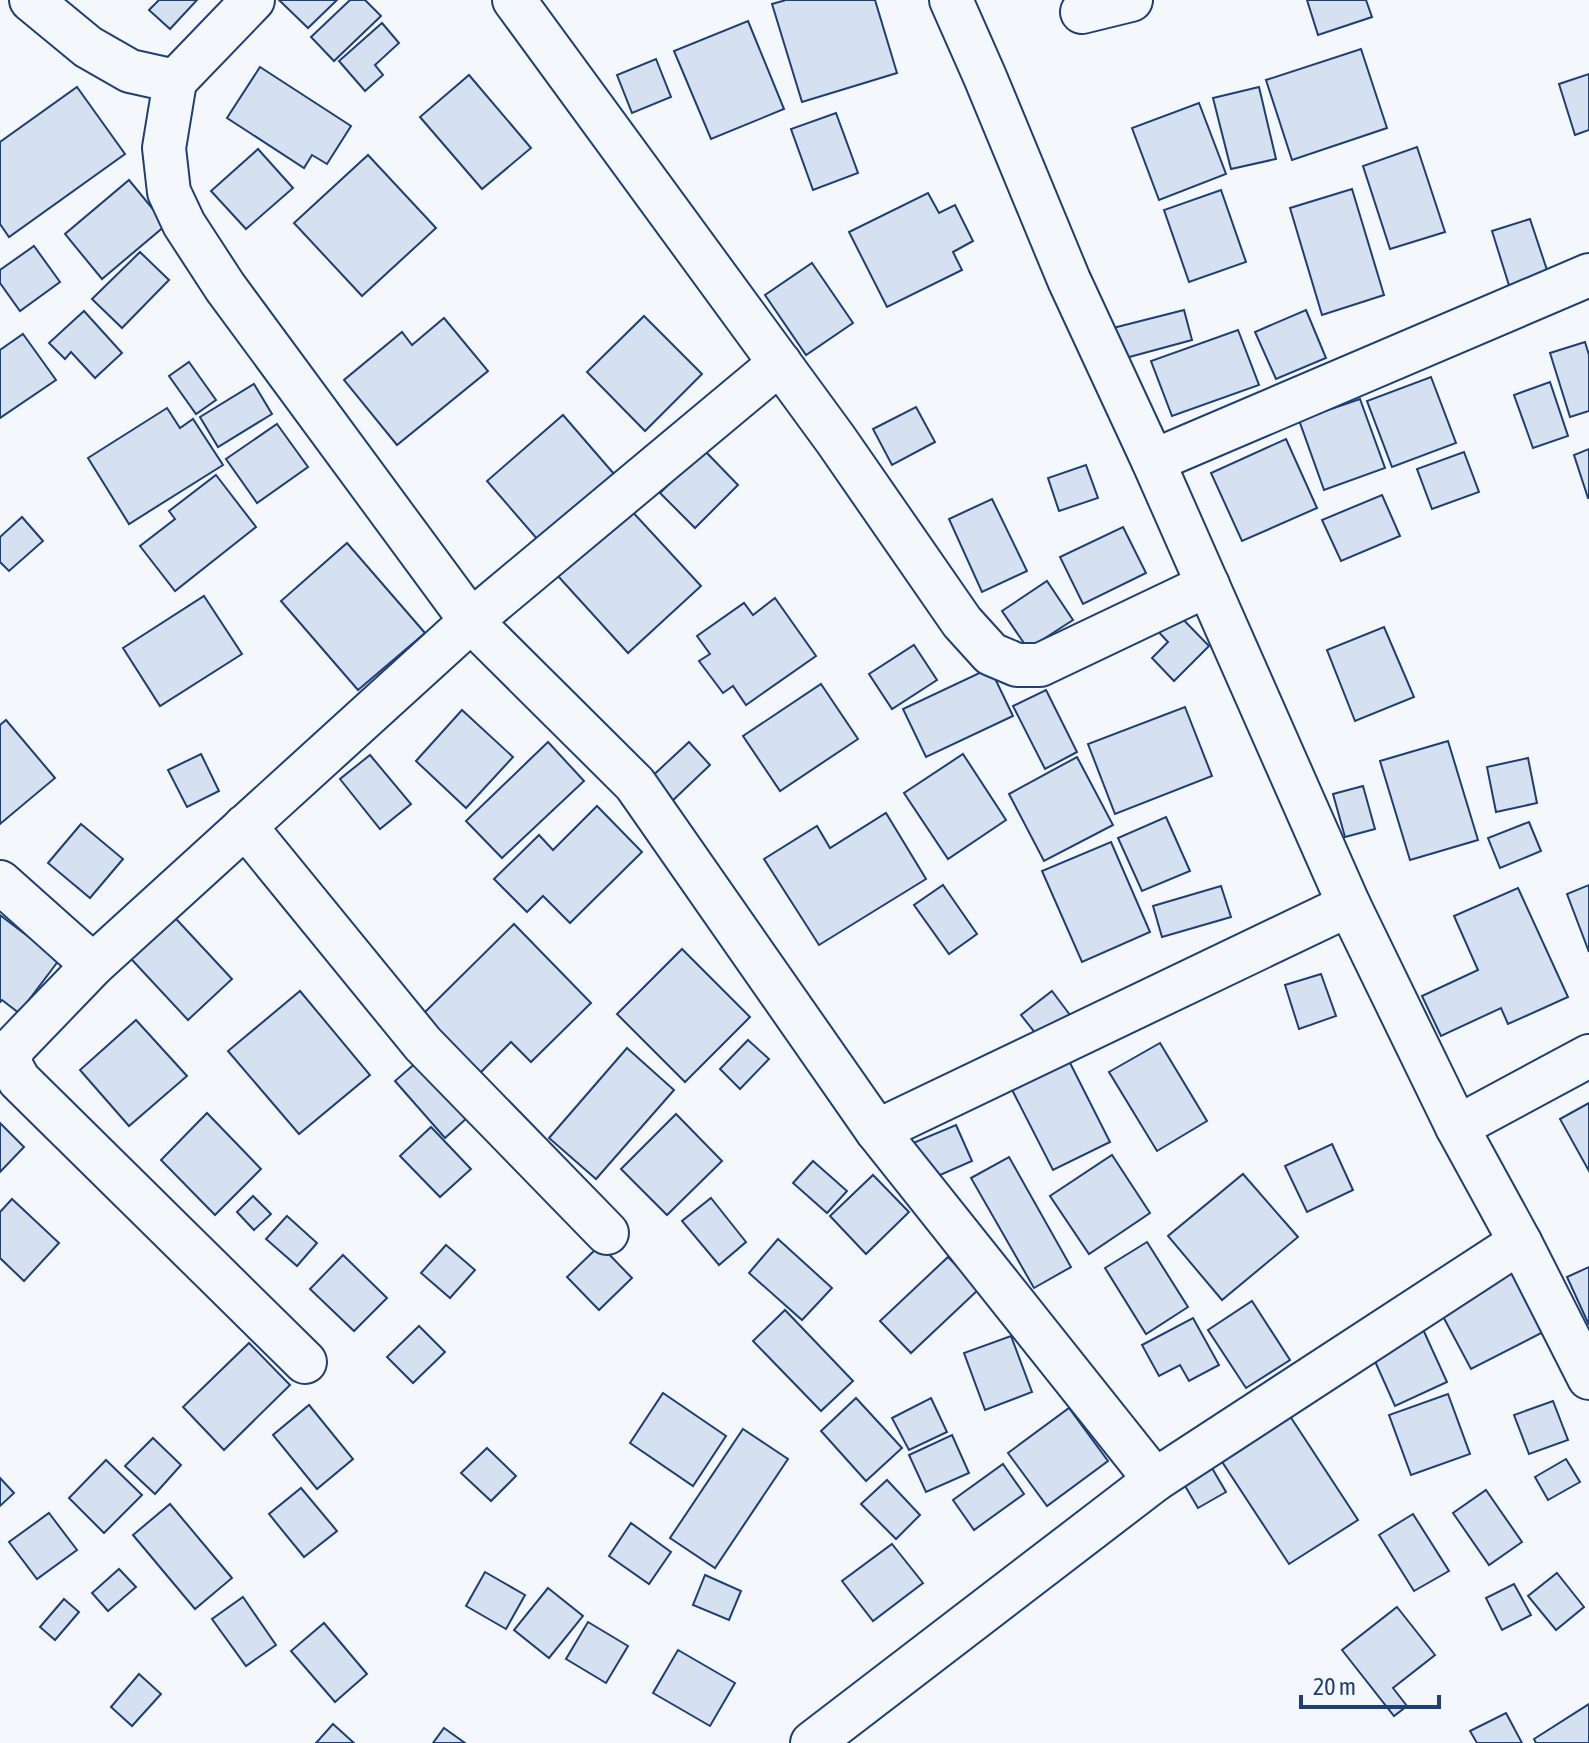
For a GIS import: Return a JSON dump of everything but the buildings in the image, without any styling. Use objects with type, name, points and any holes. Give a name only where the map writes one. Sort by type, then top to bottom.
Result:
[{"type":"street","points":[[31,0],[88,47],[130,71],[175,81]]},
{"type":"street","points":[[253,0],[175,81],[164,148],[169,192],[184,224],[225,287],[471,621],[635,784],[877,1131],[1155,1480]]},
{"type":"street","points":[[514,0],[780,363],[962,622],[991,654],[1017,665],[1040,665],[1208,585]]},
{"type":"street","points":[[951,0],[1069,280],[1153,461],[1349,905],[1457,1127],[1589,1378]]},
{"type":"street","points":[[1082,12],[1131,0]]},
{"type":"street","points":[[1153,461],[1589,275]]},
{"type":"street","points":[[305,1362],[19,1080],[9,1062],[14,1047],[93,965],[471,621],[780,363]]},
{"type":"street","points":[[245,826],[423,1044],[607,1233]]},
{"type":"street","points":[[0,882],[93,965]]},
{"type":"street","points":[[877,1131],[1349,905]]},
{"type":"street","points":[[1457,1127],[1589,1056]]},
{"type":"street","points":[[812,1743],[1155,1480],[1520,1242]]}]
